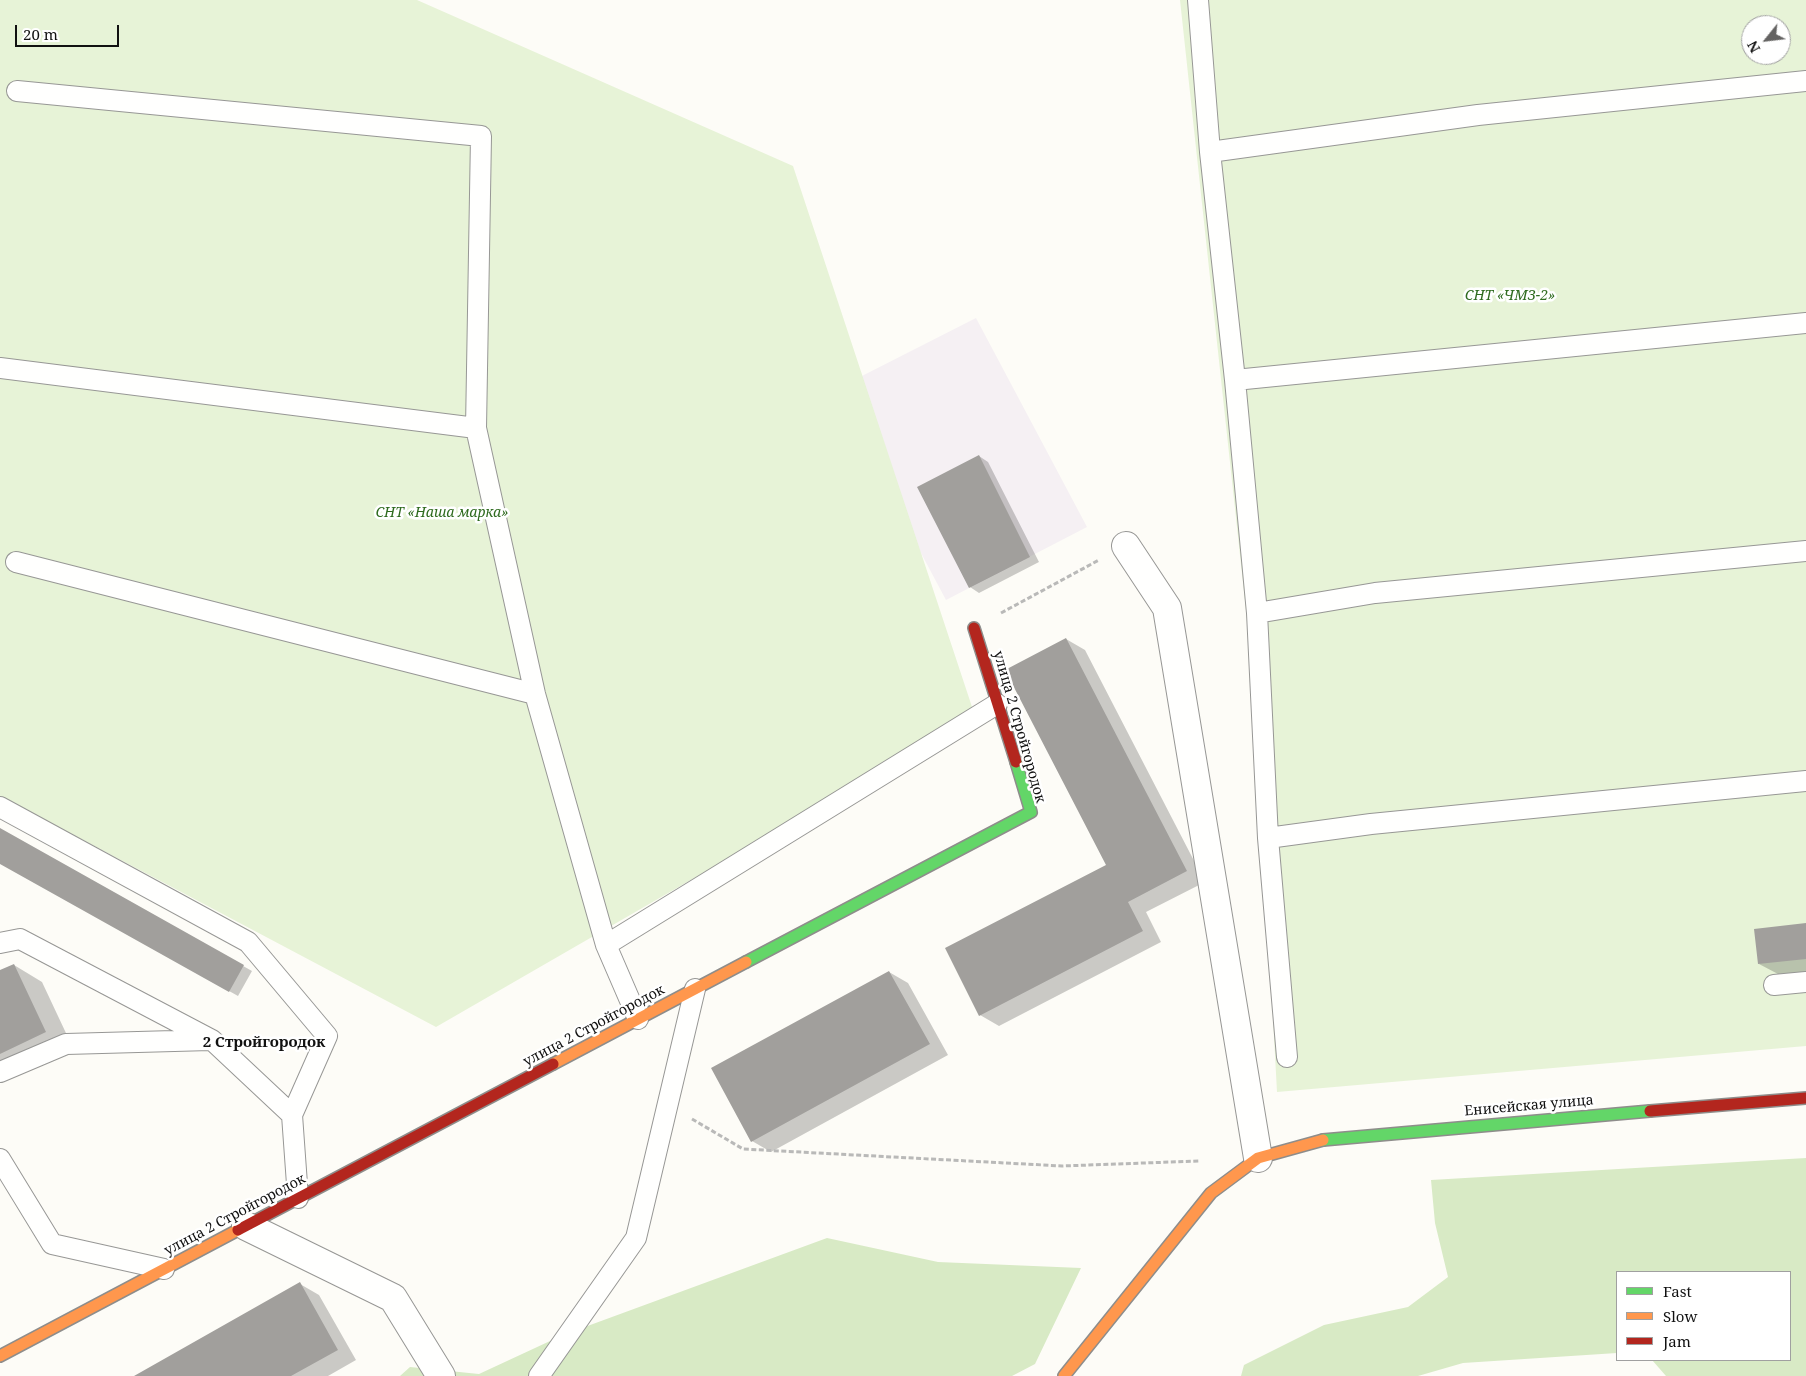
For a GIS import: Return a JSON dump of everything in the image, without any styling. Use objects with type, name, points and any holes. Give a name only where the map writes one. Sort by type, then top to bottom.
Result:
[{"type":"street","points":[[1064,1376],[1211,1194],[1258,1158],[1167,608],[1126,546]]},
{"type":"street","name":"улица 2 Стройгородок","points":[[0,1356],[1031,812],[974,628]]},
{"type":"street","name":"Енисейская улица","points":[[1258,1158],[1327,1139],[1806,1098]]},
{"type":"street","points":[[246,1226],[394,1298],[441,1376]]},
{"type":"lane","points":[[1198,0],[1210,152],[1235,380],[1257,613],[1268,838],[1287,1057]]},
{"type":"lane","points":[[1210,152],[1478,115],[1806,81]]},
{"type":"lane","points":[[17,91],[481,136],[476,428],[534,694],[606,945],[638,1019]]},
{"type":"lane","points":[[1235,380],[1806,323]]},
{"type":"lane","points":[[0,368],[476,428]]},
{"type":"lane","points":[[1257,613],[1375,593],[1806,551]]},
{"type":"lane","points":[[16,562],[534,694]]},
{"type":"lane","points":[[606,945],[997,704]]},
{"type":"lane","points":[[1268,838],[1371,824],[1806,781]]},
{"type":"lane","points":[[0,807],[248,942],[327,1036],[292,1115],[298,1198]]},
{"type":"lane","points":[[0,943],[20,939],[212,1040],[292,1115]]},
{"type":"lane","points":[[1774,985],[1806,982]]},
{"type":"lane","points":[[539,1376],[636,1238],[695,989]]},
{"type":"lane","points":[[0,1072],[66,1044],[212,1040]]},
{"type":"lane","points":[[0,1159],[52,1244],[164,1269]]},
{"type":"path","points":[[974,628],[1126,546]]},
{"type":"path","points":[[668,1104],[743,1149],[1062,1166],[1209,1160]]},
{"type":"shaded area","points":[[976,318],[1087,527],[946,600],[888,491],[856,379]]},
{"type":"green space","name":"СНТ «Наша марка»","points":[[0,0],[417,0],[793,166],[975,716],[436,1027],[0,796]]},
{"type":"green space","name":"СНТ «ЧМЗ-2»","points":[[1180,0],[1806,0],[1806,1046],[1277,1092],[1256,703]]},
{"type":"green space","points":[[1806,1158],[1806,1376],[1666,1376],[1653,1361],[1791,1361],[1791,1271],[1616,1271],[1616,1353],[1463,1363],[1418,1376],[1241,1376],[1244,1365],[1324,1325],[1408,1307],[1448,1277],[1435,1223],[1431,1180]]},
{"type":"green space","points":[[827,1238],[938,1262],[1081,1268],[1035,1364],[1012,1376],[400,1376],[410,1367],[479,1374],[563,1335]]},
{"type":"building","points":[[979,455],[1030,557],[969,588],[917,487]]},
{"type":"building","points":[[1066,638],[1187,871],[1128,902],[1143,931],[979,1016],[945,948],[1106,865],[1005,670]]},
{"type":"building","points":[[0,828],[244,965],[229,992],[0,864]]},
{"type":"building","points":[[1806,923],[1806,959],[1758,964],[1754,929]]},
{"type":"building","points":[[14,964],[46,1032],[0,1054],[0,970]]},
{"type":"building","points":[[889,971],[930,1044],[751,1142],[711,1068]]},
{"type":"building","points":[[300,1282],[338,1350],[291,1376],[134,1376]]},
{"type":"traffic: fast","points":[[746,962],[1031,812],[1016,762]]},
{"type":"traffic: fast","points":[[1323,1140],[1650,1111]]},
{"type":"traffic: slow","points":[[553,1064],[746,962]]},
{"type":"traffic: slow","points":[[1064,1376],[1211,1193],[1258,1158],[1323,1140]]},
{"type":"traffic: slow","points":[[0,1356],[238,1230]]},
{"type":"traffic: jam","points":[[974,628],[1016,762]]},
{"type":"traffic: jam","points":[[238,1230],[553,1064]]},
{"type":"traffic: jam","points":[[1650,1111],[1806,1098]]},
{"type":"district","name":"2 Стройгородок","points":[[264,1043]]}]
